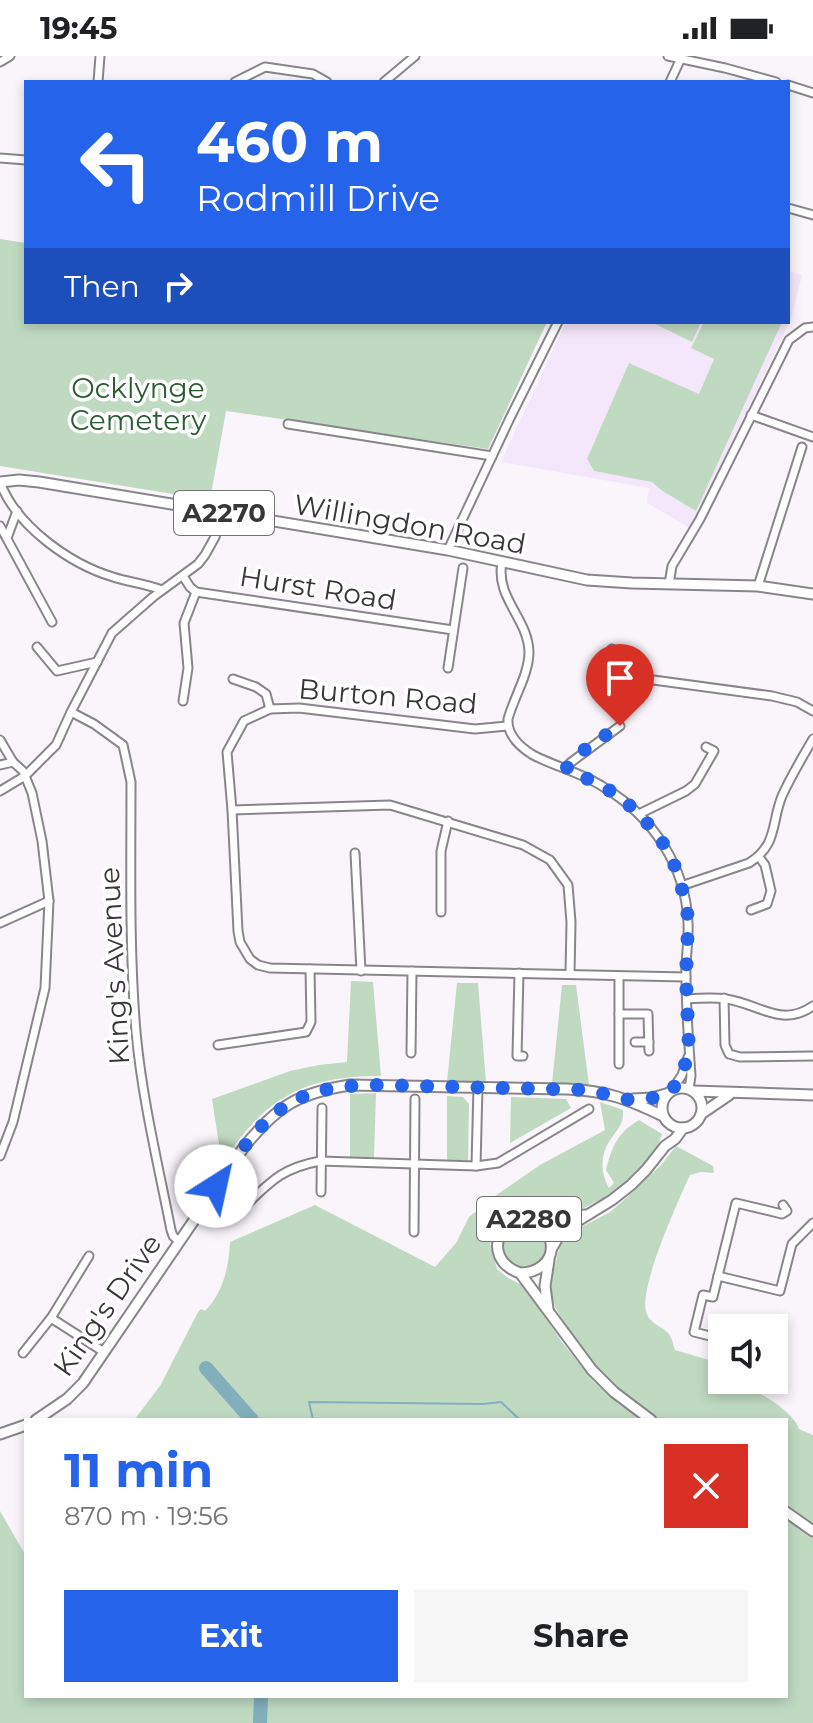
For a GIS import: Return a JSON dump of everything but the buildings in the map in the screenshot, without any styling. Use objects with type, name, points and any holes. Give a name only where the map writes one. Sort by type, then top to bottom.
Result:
[{"type":"main road","name":"Willingdon Road","points":[[0,482],[39,482],[448,550],[587,580],[758,586],[813,594]]},
{"type":"main road","name":"King's Drive","points":[[39,1418],[67,1399],[83,1383],[250,1139],[271,1115],[292,1101],[350,1085],[588,1090],[630,1100],[664,1118]]},
{"type":"main road","points":[[665,1146],[663,1101],[671,1091],[679,1088],[813,1095]]},
{"type":"main road","points":[[691,1090],[700,1099],[701,1114]]},
{"type":"main road","name":"King's Drive","points":[[630,1100],[652,1098],[671,1091]]},
{"type":"main road","points":[[664,1118],[683,1128],[695,1123],[701,1114],[732,1093]]},
{"type":"main road","name":"A2280","points":[[588,1215],[510,1223],[499,1238],[499,1256],[511,1270],[529,1273],[538,1270],[545,1264],[560,1234],[612,1200],[631,1185],[683,1128]]},
{"type":"main road","name":"A2280","points":[[537,1222],[548,1233],[550,1252],[545,1286],[548,1309]]},
{"type":"main road","name":"A2280","points":[[520,1273],[592,1370],[614,1392],[648,1418]]},
{"type":"main road","points":[[0,1434],[24,1426]]},
{"type":"main road","points":[[788,1513],[813,1531]]},
{"type":"street","points":[[0,62],[10,56]]},
{"type":"street","points":[[98,80],[100,56]]},
{"type":"street","points":[[386,80],[415,56]]},
{"type":"street","points":[[668,56],[769,80]]},
{"type":"street","points":[[671,80],[682,57]]},
{"type":"street","points":[[239,80],[265,67],[313,74],[324,80]]},
{"type":"street","points":[[790,86],[813,93]]},
{"type":"street","points":[[0,158],[24,160]]},
{"type":"street","points":[[790,209],[813,215]]},
{"type":"street","points":[[448,550],[557,324]]},
{"type":"street","points":[[669,584],[672,566],[700,519],[789,340],[805,328],[813,327]]},
{"type":"street","points":[[751,415],[813,437]]},
{"type":"street","points":[[288,424],[492,456]]},
{"type":"street","points":[[758,586],[802,447]]},
{"type":"street","points":[[0,482],[17,511],[67,556],[111,577],[162,590]]},
{"type":"street","points":[[7,538],[17,511]]},
{"type":"street","points":[[0,791],[25,776],[56,745],[112,633],[198,564],[215,537],[223,513]]},
{"type":"street","points":[[0,526],[52,622]]},
{"type":"street","points":[[502,562],[500,579],[524,632],[529,653],[507,726],[525,750],[603,786],[626,802],[656,832],[669,853],[681,886],[687,906],[688,926],[686,977],[691,1090]]},
{"type":"street","points":[[448,668],[463,568]]},
{"type":"street","name":"Hurst Road","points":[[183,576],[196,592],[453,630]]},
{"type":"street","points":[[183,701],[188,668],[184,619],[196,592]]},
{"type":"street","points":[[37,647],[57,671],[97,662]]},
{"type":"street","points":[[607,684],[612,649]]},
{"type":"street","points":[[609,674],[772,696],[797,702],[813,711]]},
{"type":"street","points":[[233,679],[266,694],[270,709]]},
{"type":"street","name":"Burton Road","points":[[507,726],[475,729],[299,708],[270,709],[244,721],[227,752],[238,931],[244,951],[258,965],[270,968],[686,977]]},
{"type":"street","name":"King's Avenue","points":[[71,712],[123,745],[131,782],[131,916],[136,1032],[145,1098],[171,1230],[179,1241]]},
{"type":"street","points":[[566,769],[620,726]]},
{"type":"street","points":[[681,886],[759,857],[770,842],[779,802],[789,780],[813,739]]},
{"type":"street","points":[[0,740],[25,776],[32,793],[42,841],[49,901],[45,988],[13,1122],[0,1156]]},
{"type":"street","points":[[639,814],[695,784],[714,751],[706,747]]},
{"type":"street","points":[[0,765],[13,762]]},
{"type":"street","points":[[232,810],[390,805],[523,845],[550,860],[568,885],[570,974]]},
{"type":"street","points":[[441,912],[441,851],[448,821]]},
{"type":"street","points":[[355,853],[361,971]]},
{"type":"street","points":[[751,910],[767,904],[771,891],[765,865],[759,857]]},
{"type":"street","points":[[0,923],[49,901]]},
{"type":"street","points":[[218,1045],[306,1032],[311,1022],[310,969]]},
{"type":"street","points":[[411,1053],[412,971]]},
{"type":"street","points":[[519,973],[517,1056],[523,1056]]},
{"type":"street","points":[[619,976],[619,1064]]},
{"type":"street","points":[[687,999],[724,998],[784,1016],[800,1015],[813,1006]]},
{"type":"street","points":[[724,998],[725,1045],[733,1056],[813,1056]]},
{"type":"street","points":[[619,1014],[649,1012],[649,1046],[635,1042]]},
{"type":"street","points":[[671,1091],[682,1075],[689,1051]]},
{"type":"street","points":[[476,1166],[478,1087]]},
{"type":"street","points":[[414,1232],[415,1099]]},
{"type":"street","points":[[572,1105],[578,1115]]},
{"type":"street","points":[[321,1192],[322,1108]]},
{"type":"street","points":[[245,1206],[275,1177],[299,1165],[320,1161],[476,1166],[498,1163],[589,1109]]},
{"type":"street","points":[[708,1336],[694,1332],[703,1295],[713,1297],[736,1203],[782,1214],[787,1211],[783,1205]]},
{"type":"street","points":[[718,1276],[780,1291],[792,1244],[813,1223]]},
{"type":"street","points":[[23,1353],[51,1318],[89,1256]]},
{"type":"street","points":[[51,1318],[104,1352]]},
{"type":"shaded area","points":[[790,272],[802,275],[790,321]]},
{"type":"shaded area","points":[[565,324],[789,324],[690,528],[647,503],[649,488],[501,462]]},
{"type":"green space","name":"Ocklynge Cemetery","points":[[0,239],[24,243],[24,324],[546,324],[488,449],[226,411],[210,500],[0,466]]},
{"type":"green space","points":[[655,324],[700,324],[692,342]]},
{"type":"green space","points":[[703,324],[781,324],[696,511],[652,482],[594,471],[587,459],[629,363],[699,394],[714,359],[691,348]]},
{"type":"green space","points":[[351,981],[373,982],[381,1076],[329,1080],[288,1095],[254,1122],[222,1164],[212,1099],[290,1071],[347,1062]]},
{"type":"green space","points":[[457,983],[478,983],[486,1083],[447,1082]]},
{"type":"green space","points":[[562,985],[576,985],[589,1085],[552,1084]]},
{"type":"green space","points":[[376,1093],[374,1159],[350,1158],[350,1094]]},
{"type":"green space","points":[[447,1096],[463,1097],[469,1104],[468,1160],[447,1160]]},
{"type":"green space","points":[[511,1097],[566,1099],[571,1108],[510,1143]]},
{"type":"green space","points":[[600,1102],[623,1110],[621,1122],[603,1157],[603,1170],[609,1188],[614,1183],[606,1170],[620,1135],[639,1120],[662,1134],[656,1152],[633,1177],[610,1195],[578,1211],[516,1213],[500,1222],[490,1244],[497,1269],[524,1286],[594,1382],[640,1418],[136,1418],[160,1386],[198,1312],[201,1309],[205,1311],[221,1288],[230,1242],[315,1205],[435,1267],[456,1243],[469,1217],[495,1196],[540,1165],[605,1130]]},
{"type":"green space","points":[[676,1146],[713,1166],[714,1173],[690,1175],[654,1265],[645,1300],[646,1312],[669,1335],[675,1350],[708,1360],[708,1394],[760,1394],[787,1413],[799,1429],[813,1435],[813,1525],[788,1508],[788,1418],[656,1418],[600,1371],[574,1339],[556,1309],[551,1281],[560,1246],[570,1233],[610,1212]]},
{"type":"green space","points":[[525,1225],[541,1231],[547,1247],[541,1263],[525,1269],[509,1263],[503,1247],[509,1231]]},
{"type":"green space","points":[[0,1511],[24,1553],[24,1698],[788,1698],[788,1520],[813,1538],[813,1723],[0,1723]]},
{"type":"waterway","points":[[206,1368],[250,1418]]},
{"type":"waterway","points":[[313,1418],[309,1402],[501,1402],[518,1418]]},
{"type":"waterway","points":[[260,1723],[261,1698]]},
{"type":"route","points":[[216,1186],[271,1115],[292,1101],[332,1088],[377,1085],[567,1089],[600,1092],[630,1100],[658,1097],[672,1090],[682,1075],[689,1051],[686,977],[688,926],[687,906],[681,886],[669,853],[656,832],[639,814],[603,786],[566,769],[620,726]]}]
